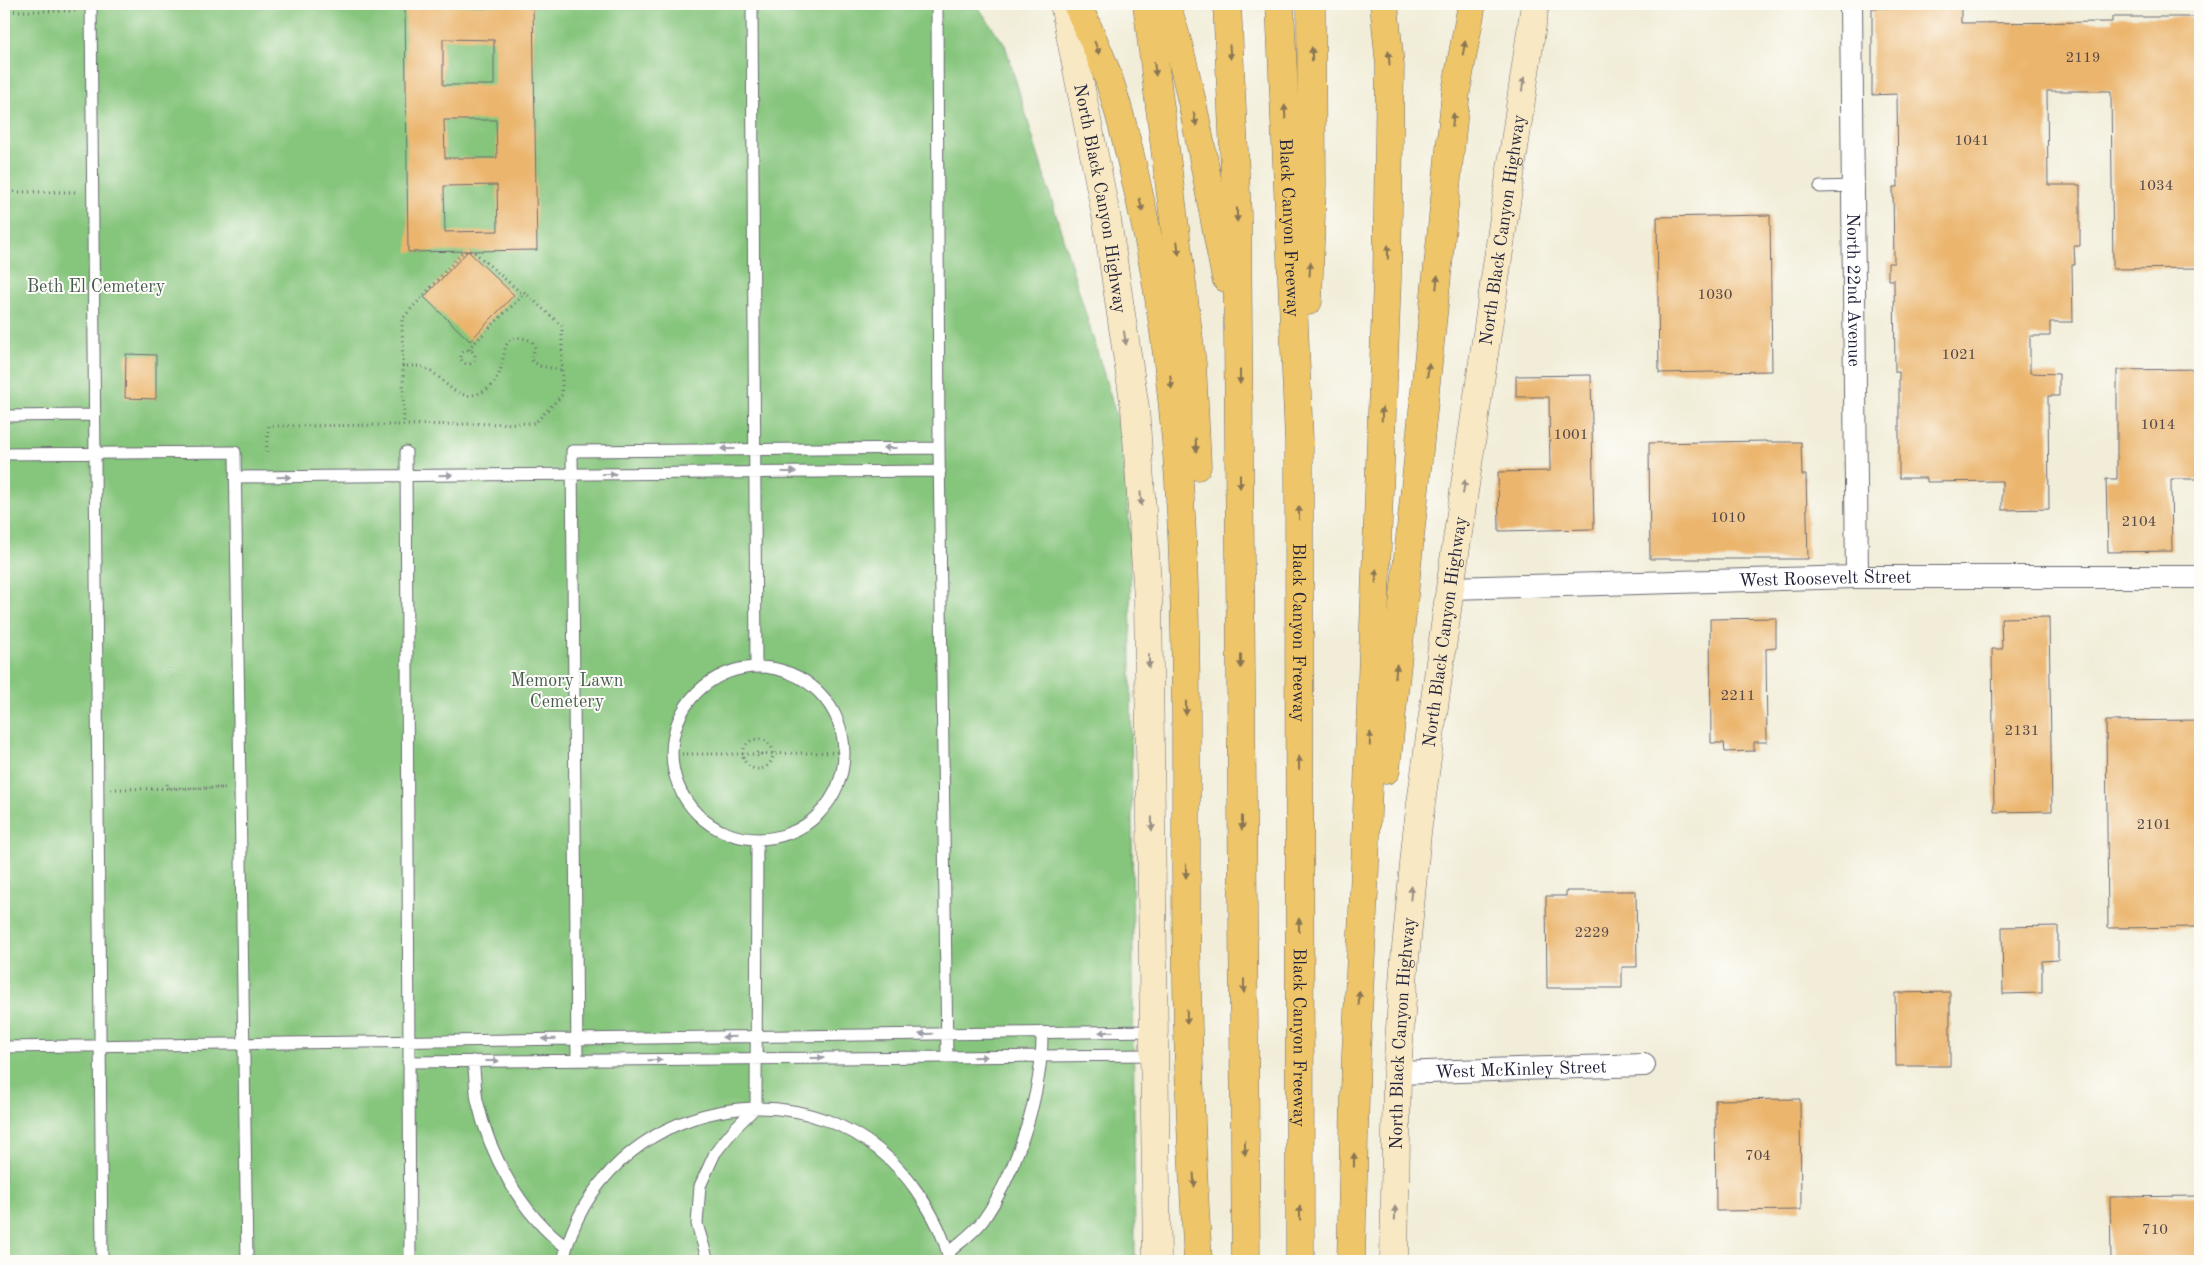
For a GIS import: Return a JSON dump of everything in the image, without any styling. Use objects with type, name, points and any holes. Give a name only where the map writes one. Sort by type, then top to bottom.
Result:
[{"type":"highway","points":[[1077,4],[1096,44],[1114,96],[1143,212],[1159,294],[1189,498]]},
{"type":"highway","points":[[1146,4],[1192,364],[1186,660],[1186,968],[1198,1261]]},
{"type":"highway","points":[[1166,4],[1178,38],[1240,345]]},
{"type":"highway","points":[[1227,4],[1235,143],[1240,345],[1246,1261]]},
{"type":"highway","name":"Black Canyon Freeway","points":[[1280,4],[1299,440],[1300,1261]]},
{"type":"highway","points":[[1299,440],[1311,258],[1311,4]]},
{"type":"highway","points":[[1351,1261],[1356,1054],[1364,892],[1387,279],[1390,66],[1384,4]]},
{"type":"highway","points":[[1364,892],[1386,771],[1456,91],[1472,4]]},
{"type":"main road","name":"North Black Canyon Highway","points":[[1064,4],[1107,220],[1136,408],[1148,598],[1157,1261]]},
{"type":"main road","name":"North Black Canyon Highway","points":[[1394,1261],[1397,1073],[1404,969],[1417,833],[1450,588],[1534,4]]},
{"type":"street","name":"North 22nd Avenue","points":[[1851,4],[1858,577]]},
{"type":"street","name":"West Roosevelt Street","points":[[1450,588],[1858,577],[2200,577]]},
{"type":"street","name":"West McKinley Street","points":[[1397,1073],[1644,1065]]},
{"type":"lane","points":[[752,4],[756,667]]},
{"type":"lane","points":[[937,4],[939,448],[947,1057]]},
{"type":"lane","points":[[91,7],[102,1261]]},
{"type":"lane","points":[[1820,187],[1853,186]]},
{"type":"lane","points":[[4,416],[95,416]]},
{"type":"lane","points":[[577,1060],[572,450],[939,448]]},
{"type":"lane","points":[[4,454],[235,452],[247,1261]]},
{"type":"lane","points":[[406,452],[410,1261]]},
{"type":"lane","points":[[235,477],[940,471]]},
{"type":"lane","points":[[756,667],[783,671],[807,682],[827,702],[840,726],[844,752],[840,779],[828,804],[808,823],[784,835],[757,839],[727,834],[702,819],[682,797],[672,769],[672,739],[682,711],[701,688],[726,673],[756,667]]},
{"type":"lane","points":[[708,1261],[697,1224],[700,1186],[716,1152],[735,1128],[756,1107],[757,839]]},
{"type":"lane","points":[[4,1047],[1042,1032],[1155,1043]]},
{"type":"lane","points":[[563,1261],[566,1247],[582,1208],[607,1174],[638,1146],[674,1125],[714,1112],[756,1107],[799,1112],[840,1126],[877,1148],[908,1178],[927,1206],[948,1257],[983,1220],[1016,1159],[1038,1083],[1042,1056],[1042,1032]]},
{"type":"lane","points":[[408,1062],[1042,1056],[1155,1043]]},
{"type":"lane","points":[[473,1061],[477,1100],[491,1143],[512,1186],[543,1227],[566,1247]]},
{"type":"path","points":[[4,11],[91,7]]},
{"type":"path","points":[[4,192],[93,192]]},
{"type":"path","points":[[266,452],[269,426],[535,423],[562,394],[562,326],[523,291],[520,292],[474,252],[468,250],[462,253],[402,319],[404,424]]},
{"type":"path","points":[[470,350],[471,346],[525,293]]},
{"type":"path","points":[[402,366],[427,368],[453,391],[466,394],[483,392],[496,380],[501,372],[503,350],[507,342],[514,338],[523,338],[532,341],[535,348],[531,360],[540,366],[562,370]]},
{"type":"path","points":[[470,350],[474,352],[476,359],[467,365],[463,363],[461,356],[463,352],[470,350]]},
{"type":"path","points":[[742,754],[748,742],[761,739],[767,742],[773,754]]},
{"type":"path","points":[[672,754],[844,752]]},
{"type":"path","points":[[742,754],[747,765],[758,769],[768,764],[773,754]]},
{"type":"path","points":[[167,784],[168,788],[240,788]]},
{"type":"path","points":[[98,789],[240,788]]},
{"type":"green space","name":"Memory Lawn Cemetery","points":[[4,4],[976,4],[1005,45],[1121,431],[1130,532],[1135,1261],[4,1261]]},
{"type":"building","points":[[533,5],[537,250],[408,252],[405,6]],"holes":[[[443,39],[494,40],[494,85],[443,85]],[[444,120],[496,120],[497,158],[445,158]],[[497,185],[498,231],[445,232],[444,186]]]},
{"type":"building","points":[[1961,7],[1961,23],[2112,22],[2112,17],[2200,17],[2200,268],[2113,269],[2111,91],[2047,91],[2048,185],[2080,185],[2080,246],[2074,246],[2075,265],[2072,265],[2073,322],[2050,322],[2050,336],[2030,336],[2030,373],[2059,374],[2059,396],[2048,396],[2049,509],[2002,510],[2002,481],[1927,482],[1927,478],[1899,478],[1899,372],[1895,372],[1894,280],[1888,280],[1888,263],[1894,263],[1893,187],[1898,187],[1897,94],[1872,95],[1872,8]]},
{"type":"building","points":[[1770,215],[1772,371],[1659,373],[1657,217]]},
{"type":"building","points":[[468,251],[514,295],[470,341],[424,297]]},
{"type":"building","points":[[126,354],[156,355],[156,399],[125,398]]},
{"type":"building","points":[[2200,369],[2200,479],[2171,479],[2172,551],[2108,552],[2106,479],[2117,479],[2117,370]]},
{"type":"building","points":[[1591,375],[1594,529],[1499,531],[1498,472],[1550,471],[1549,397],[1516,397],[1516,376]]},
{"type":"building","points":[[1801,442],[1802,475],[1806,475],[1808,559],[1650,559],[1649,443]]},
{"type":"building","points":[[2049,617],[2052,811],[1994,812],[1992,649],[2002,649],[2001,618]]},
{"type":"building","points":[[1776,618],[1776,648],[1766,649],[1767,742],[1754,742],[1754,751],[1725,752],[1724,743],[1711,743],[1710,619]]},
{"type":"building","points":[[2200,720],[2200,927],[2108,928],[2106,721]]},
{"type":"building","points":[[1566,891],[1636,891],[1637,967],[1622,967],[1622,988],[1547,988],[1546,896],[1566,896]]},
{"type":"building","points":[[2058,926],[2058,960],[2042,961],[2042,993],[2003,994],[2002,927]]},
{"type":"building","points":[[1950,992],[1950,1066],[1896,1066],[1895,993]]},
{"type":"building","points":[[1800,1099],[1801,1210],[1716,1211],[1715,1100]]},
{"type":"building","points":[[2200,1196],[2200,1261],[2111,1261],[2110,1197]]},
{"type":"park label","name":"Beth El Cemetery","points":[[96,286]]}]
